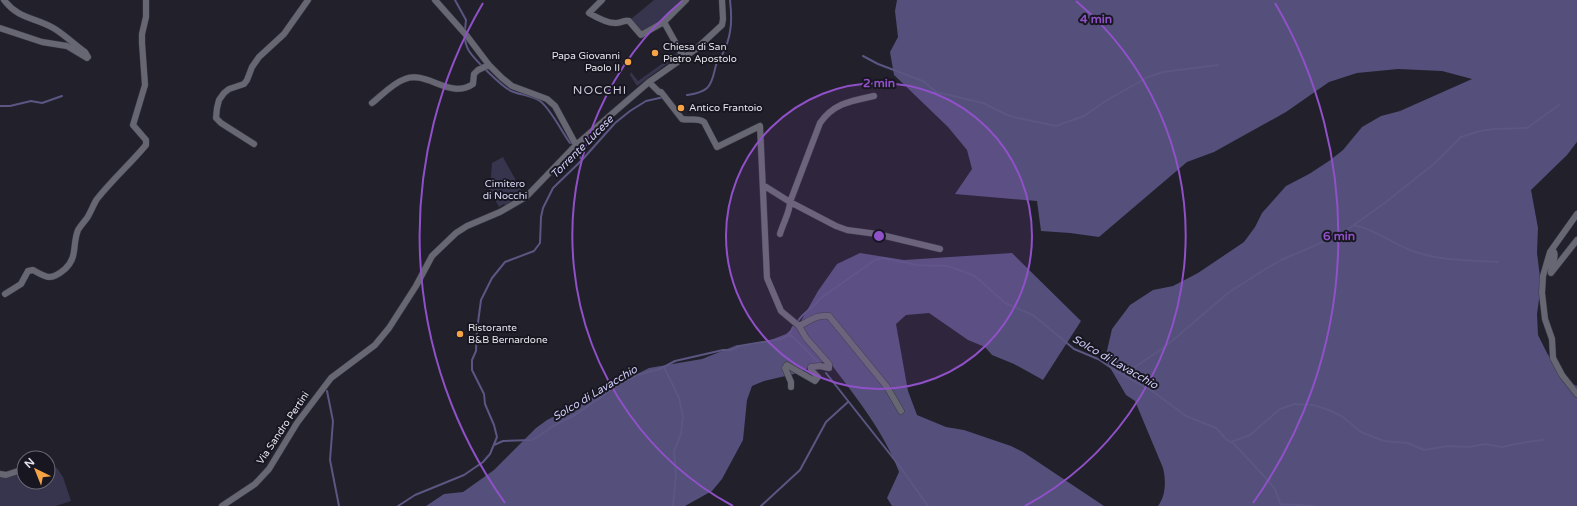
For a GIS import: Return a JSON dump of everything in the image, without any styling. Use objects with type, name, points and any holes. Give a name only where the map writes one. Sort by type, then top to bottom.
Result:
[{"type":"street","points":[[0,28],[42,42],[66,46],[87,58],[88,57],[85,52],[56,29],[21,15],[11,8],[4,0]]},
{"type":"street","points":[[5,294],[21,284],[28,271],[33,270],[46,278],[52,278],[71,263],[73,259],[76,235],[81,224],[87,218],[95,201],[117,175],[146,145],[146,140],[133,125],[145,85],[142,34],[146,17],[146,0]]},
{"type":"street","points":[[254,144],[221,123],[216,118],[219,100],[229,89],[244,84],[252,67],[259,57],[284,34],[308,0]]},
{"type":"street","points":[[435,0],[467,36],[489,65],[502,78],[512,86],[547,99],[555,106],[576,145]]},
{"type":"street","points":[[602,0],[589,13],[610,22],[616,23],[626,20],[629,21],[641,35],[664,22],[686,0]]},
{"type":"street","name":"Via Sandro Pertini","points":[[222,506],[255,484],[269,469],[297,423],[331,378],[375,345],[389,328],[416,286],[432,256],[461,230],[500,212],[526,197],[576,145],[649,82],[696,50],[722,25],[722,0]]},
{"type":"street","points":[[664,22],[684,58]]},
{"type":"street","points":[[372,103],[404,79],[412,77],[442,86],[461,89],[467,88],[473,84],[474,74],[478,70],[489,65]]},
{"type":"street","points":[[649,82],[659,92],[661,92],[682,119],[701,119],[717,147],[760,126],[766,278],[781,310],[799,326],[806,338],[829,364],[829,368],[812,366],[812,370],[818,377],[817,380],[813,381],[787,366],[785,368],[791,382],[791,386]]},
{"type":"street","points":[[780,234],[790,209],[790,202],[820,123],[826,114],[847,102],[874,96]]},
{"type":"street","points":[[762,185],[790,202],[836,226],[847,230],[877,234],[940,249]]},
{"type":"street","points":[[1577,214],[1554,246],[1552,252],[1550,252],[1543,276],[1542,293],[1545,319],[1552,339],[1553,358],[1562,376],[1577,394]]},
{"type":"street","points":[[1552,252],[1555,254],[1551,273],[1577,240]]},
{"type":"street","points":[[799,326],[817,317],[824,315],[829,316],[887,387],[901,411]]},
{"type":"street","points":[[0,474],[6,475],[16,472]]},
{"type":"green space","points":[[654,0],[684,0],[644,33],[642,33],[631,19]]},
{"type":"green space","points":[[677,53],[679,55],[637,86],[630,75],[631,72],[638,81]]},
{"type":"green space","name":"Cimitero di Nocchi","points":[[503,157],[524,195],[506,206],[504,204],[499,207],[487,185],[493,182],[491,177],[492,163]]},
{"type":"green space","points":[[56,468],[63,477],[71,501],[56,506],[0,506],[0,477],[6,478],[16,475],[16,490],[56,490]]},
{"type":"shaded area","points":[[897,0],[1577,0],[1577,142],[1567,155],[1531,190],[1538,228],[1537,253],[1541,285],[1537,314],[1538,335],[1547,353],[1564,380],[1577,386],[1577,506],[1158,506],[1163,498],[1165,488],[1163,468],[1135,401],[1126,395],[1105,359],[1112,329],[1130,305],[1153,290],[1173,286],[1198,273],[1244,242],[1255,227],[1262,213],[1286,186],[1329,161],[1343,150],[1362,127],[1381,116],[1400,111],[1472,79],[1442,71],[1398,69],[1357,73],[1329,82],[1286,112],[1214,152],[1187,162],[1099,237],[1041,231],[1037,201],[955,194],[972,169],[967,150],[948,127],[894,75],[890,52],[898,37],[895,11]]},
{"type":"shaded area","points":[[860,253],[904,260],[1012,253],[1081,321],[1043,380],[1014,364],[992,355],[985,347],[968,340],[929,313],[906,315],[896,324],[908,391],[917,415],[946,427],[964,430],[1011,446],[1023,452],[1104,506],[892,506],[887,498],[899,472],[893,457],[868,414],[828,360],[794,374],[764,381],[752,386],[747,400],[743,440],[722,479],[712,491],[685,506],[426,506],[444,494],[463,492],[494,470],[536,428],[547,420],[649,368],[702,359],[737,345],[749,345],[768,341],[786,334],[801,321],[818,291],[837,264]]},
{"type":"waterway","points":[[455,0],[466,20],[465,30]]},
{"type":"waterway","name":"Torrente Lucese","points":[[687,95],[703,91],[711,83],[716,65],[724,51],[729,37],[731,19],[730,0]]},
{"type":"waterway","points":[[465,37],[466,46],[472,55],[501,84],[511,91],[533,97],[544,104],[570,143]]},
{"type":"waterway","points":[[863,56],[878,64],[923,81],[936,92],[983,103],[1007,115],[1056,126],[1084,116],[1107,100],[1148,77],[1163,72],[1218,65]]},
{"type":"waterway","points":[[0,106],[10,106],[31,101],[42,103],[62,96]]},
{"type":"waterway","name":"Torrente Lucese","points":[[398,506],[415,495],[464,475],[483,462],[490,454],[497,437],[494,425],[485,404],[484,394],[472,370],[472,360],[476,351],[481,300],[492,278],[505,262],[534,251],[540,243],[541,217],[543,208],[553,188],[582,160],[615,123],[646,101],[664,97]]},
{"type":"waterway","points":[[1123,375],[1166,346],[1228,293],[1281,260],[1344,232],[1386,202],[1435,163],[1461,137],[1480,131],[1494,129],[1527,128],[1559,105]]},
{"type":"waterway","points":[[577,153],[582,160]]},
{"type":"waterway","points":[[1354,225],[1370,230],[1405,248],[1433,257],[1455,260],[1498,262]]},
{"type":"waterway","name":"Solco di Lavacchio","points":[[798,321],[821,298],[875,260],[883,258],[917,265],[948,266],[975,276],[1005,303],[1033,315],[1074,349],[1098,359],[1119,373],[1151,390],[1186,416],[1216,428],[1227,440],[1234,444],[1275,489],[1281,506]]},
{"type":"waterway","name":"Solco di Lavacchio","points":[[494,445],[503,441],[532,440],[553,426],[575,415],[621,383],[637,375],[660,369],[675,361],[723,350],[732,350],[739,346],[781,339],[789,335],[793,327]]},
{"type":"waterway","points":[[789,335],[793,337],[817,361]]},
{"type":"waterway","points":[[664,367],[679,398],[683,417],[681,434],[674,451],[676,475],[673,506]]},
{"type":"waterway","points":[[826,373],[901,468],[928,506]]},
{"type":"waterway","points":[[327,391],[333,421],[330,460],[339,506]]},
{"type":"waterway","points":[[761,506],[800,470],[826,422],[848,402]]},
{"type":"waterway","points":[[1231,442],[1250,435],[1280,409],[1295,404],[1313,405],[1329,410],[1343,417],[1361,432],[1384,441],[1408,443],[1424,450],[1449,446],[1469,447],[1485,444],[1502,447],[1543,440]]},
{"type":"waterway","points":[[1280,504],[1314,506]]},
{"type":"place","name":"Chiesa di San Pietro Apostolo","points":[[655,53]]},
{"type":"place","name":"Papa Giovanni Paolo II","points":[[628,62]]},
{"type":"place","name":"Antico Frantoio","points":[[681,108]]},
{"type":"place","name":"Ristorante B&B Bernardone","points":[[460,334]]},
{"type":"district","name":"NOCCHI","points":[[600,90]]}]
